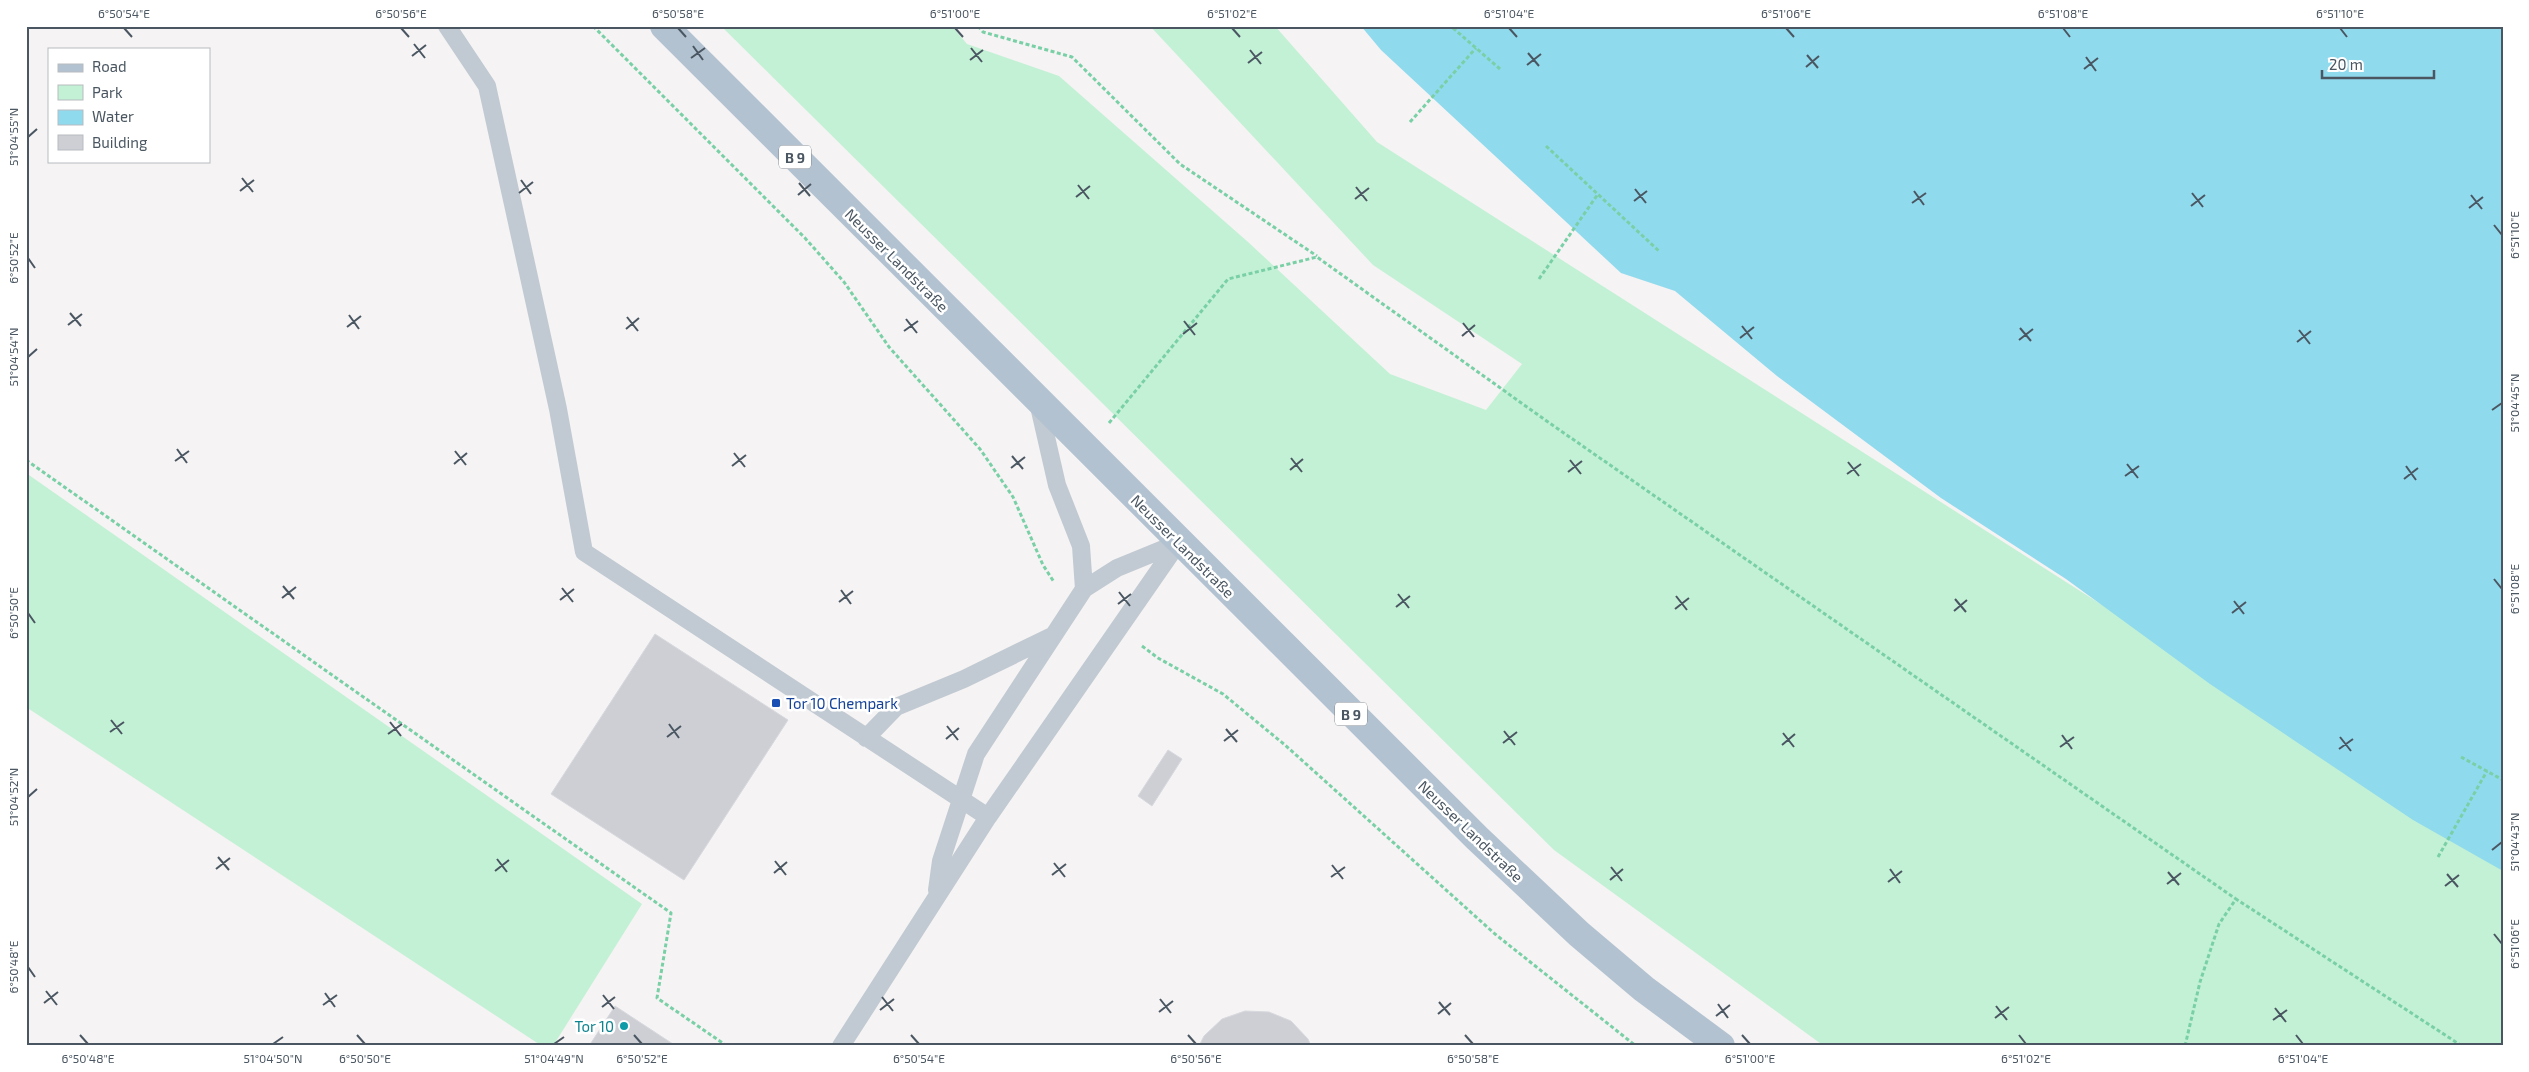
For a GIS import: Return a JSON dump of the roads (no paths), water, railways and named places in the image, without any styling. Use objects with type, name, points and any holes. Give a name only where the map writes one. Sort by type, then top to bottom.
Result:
[{"type":"main road","name":"Neusser Landstraße","points":[[664,26],[1178,542],[1539,897],[1644,989],[1720,1046]]},
{"type":"lane","points":[[447,26],[487,86],[558,409],[584,552],[988,817]]},
{"type":"lane","points":[[1038,402],[1057,485],[1080,546],[1084,589]]},
{"type":"lane","points":[[936,898],[942,861],[976,754],[1084,589],[1117,568],[1178,542]]},
{"type":"lane","points":[[841,1046],[988,817],[1178,542]]},
{"type":"lane","points":[[866,738],[896,707],[964,679],[1053,636]]},
{"type":"water","points":[[1361,26],[2503,26],[2503,871],[2413,820],[2210,684],[2066,579],[1941,498],[1777,376],[1675,291],[1621,273],[1381,50]]},
{"type":"place","name":"Tor 10 Chempark","points":[[776,703]]},
{"type":"place","name":"Tor 10","points":[[624,1026]]}]
